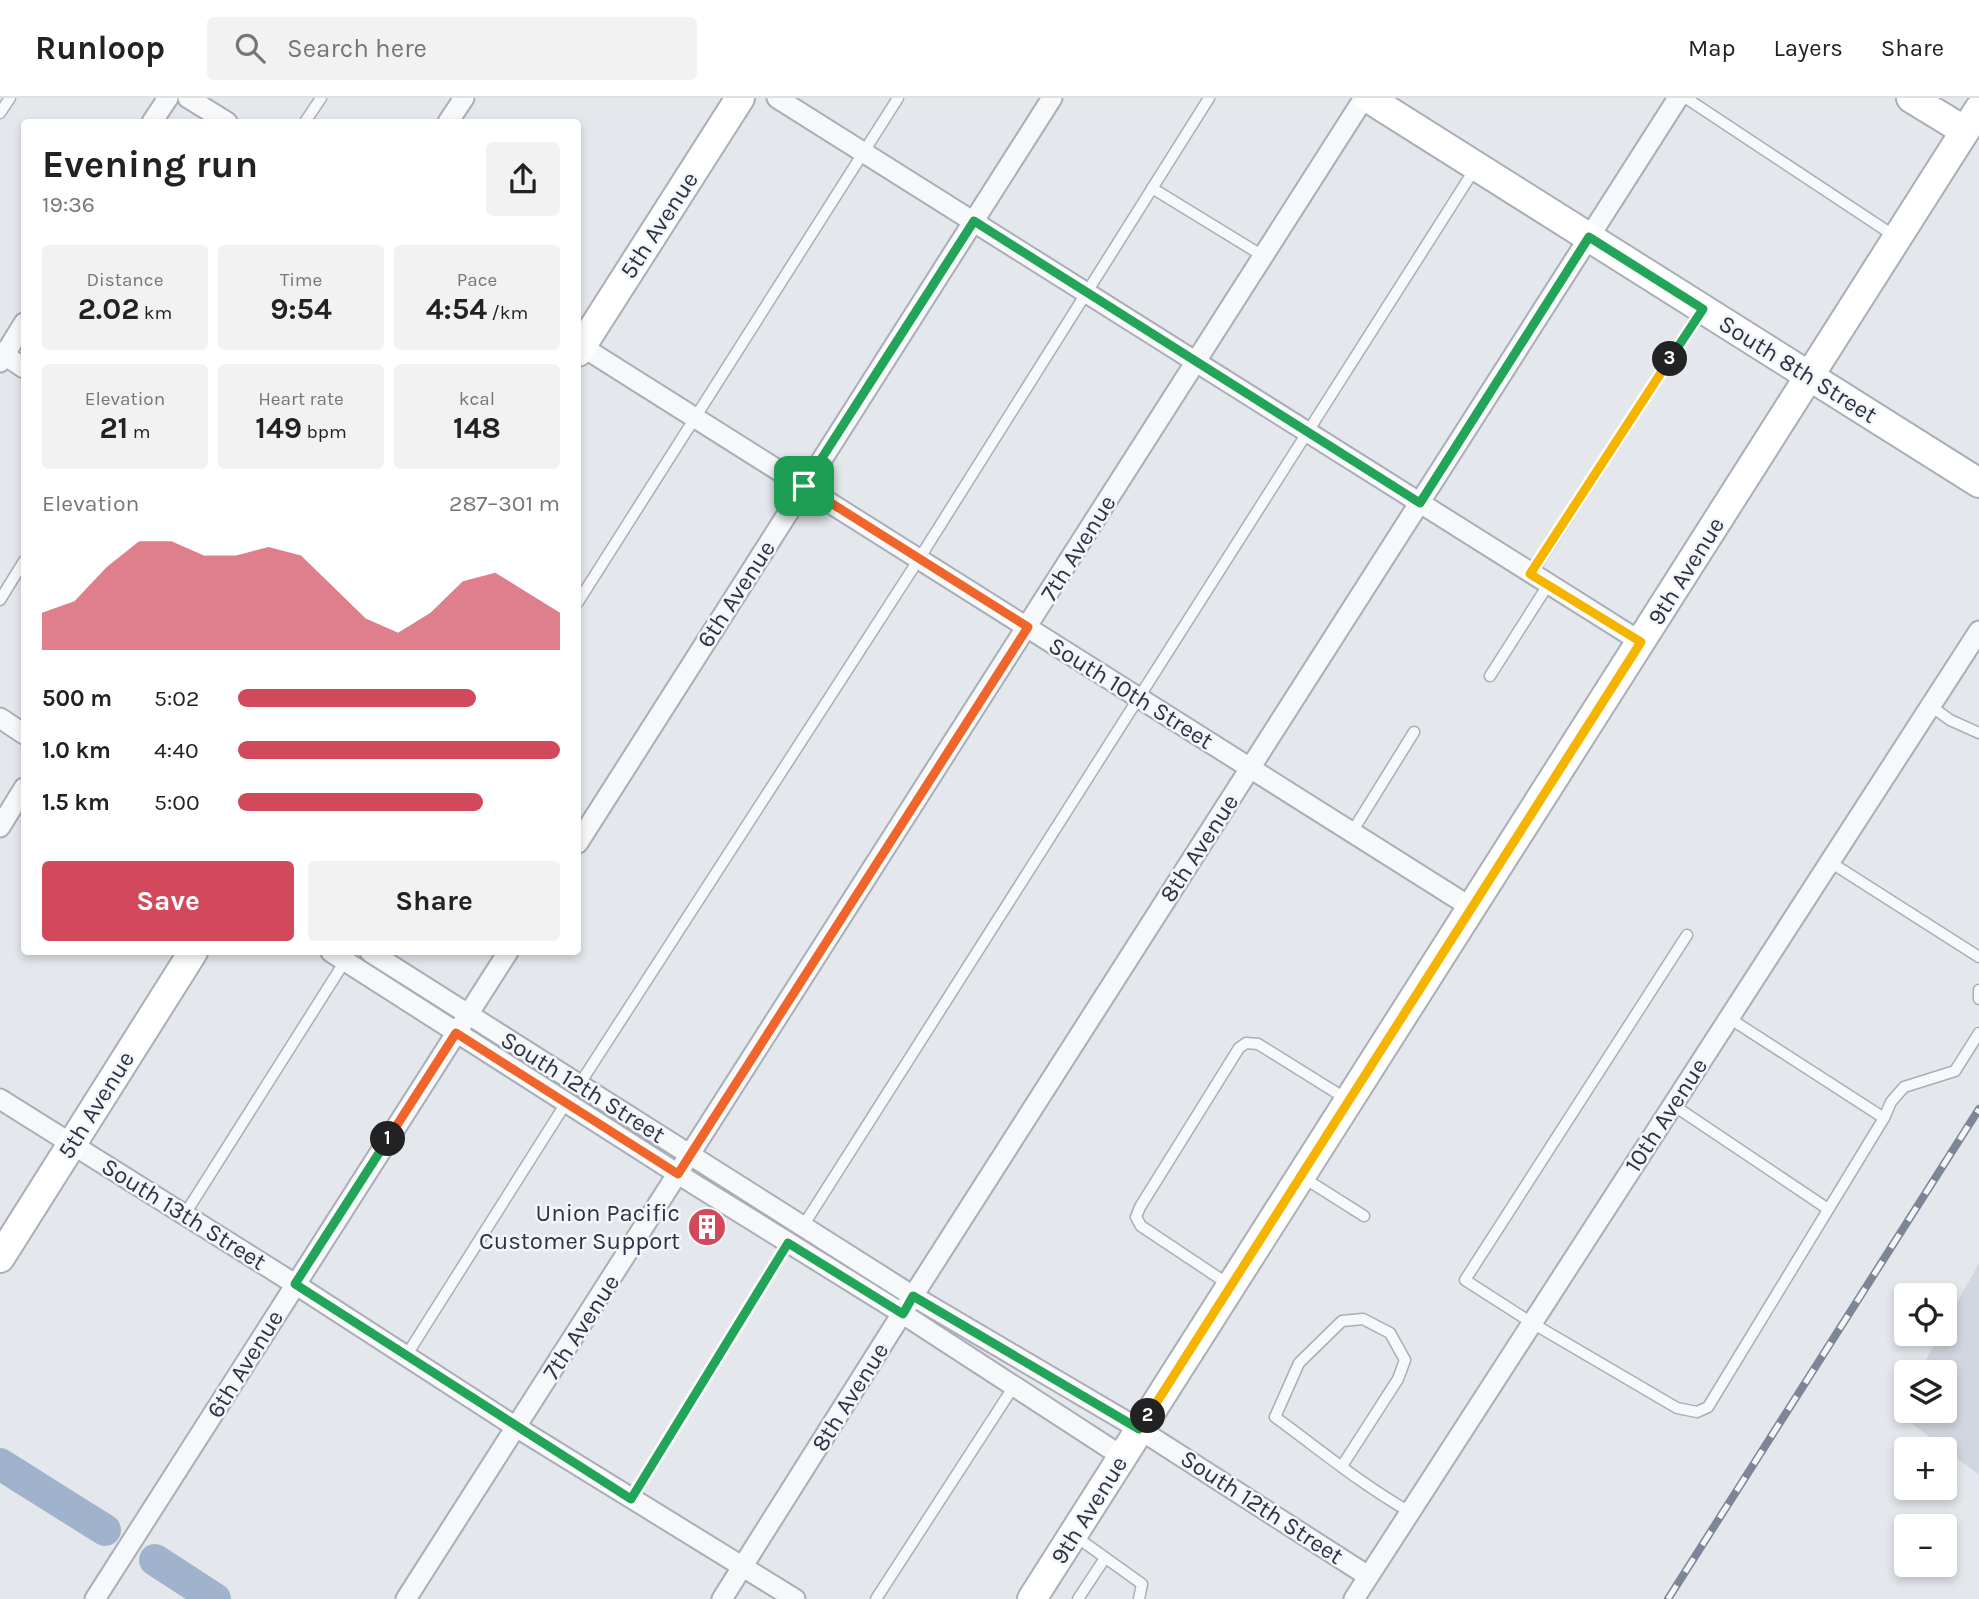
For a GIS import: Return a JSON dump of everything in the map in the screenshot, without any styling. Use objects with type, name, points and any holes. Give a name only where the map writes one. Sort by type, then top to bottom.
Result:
[{"type":"main road","name":"5th Avenue","points":[[581,345],[740,98]]},
{"type":"main road","name":"South 8th Street","points":[[1366,98],[1979,483]]},
{"type":"main road","points":[[1911,98],[1974,127]]},
{"type":"main road","name":"9th Avenue","points":[[1032,1599],[1897,238],[1974,127]]},
{"type":"main road","name":"5th Avenue","points":[[0,1258],[191,955]]},
{"type":"street","points":[[154,119],[168,98]]},
{"type":"street","points":[[188,98],[222,119]]},
{"type":"street","points":[[450,119],[464,98]]},
{"type":"street","points":[[777,98],[1641,642]]},
{"type":"street","name":"6th Avenue","points":[[581,837],[1052,98]]},
{"type":"street","name":"7th Avenue","points":[[406,1599],[1366,98]]},
{"type":"street","name":"8th Avenue","points":[[722,1599],[1678,98]]},
{"type":"street","points":[[21,327],[1,356],[21,366]]},
{"type":"street","name":"South 10th Street","points":[[581,349],[804,486],[1472,908]]},
{"type":"street","name":"10th Avenue","points":[[1354,1599],[1979,631]]},
{"type":"street","points":[[0,718],[21,732]]},
{"type":"street","points":[[0,827],[21,793]]},
{"type":"street","name":"South 12th Street","points":[[375,955],[913,1296],[1139,1429],[1368,1576]]},
{"type":"street","name":"6th Avenue","points":[[95,1599],[506,955]]},
{"type":"street","points":[[338,956],[678,1174],[903,1314],[1123,1457]]},
{"type":"street","name":"South 13th Street","points":[[0,1098],[516,1427],[795,1599]]},
{"type":"lane","points":[[0,113],[9,98]]},
{"type":"lane","points":[[307,119],[321,98]]},
{"type":"lane","points":[[581,597],[898,98]]},
{"type":"lane","points":[[579,1085],[919,559],[1209,98]]},
{"type":"lane","points":[[1686,98],[1897,238]]},
{"type":"lane","points":[[803,1226],[1309,433],[1476,166]]},
{"type":"lane","points":[[1152,188],[1263,256]]},
{"type":"lane","points":[[1530,574],[1703,309]]},
{"type":"lane","points":[[0,600],[21,566]]},
{"type":"lane","points":[[1490,676],[1548,585]]},
{"type":"lane","points":[[1931,706],[1979,733]]},
{"type":"lane","points":[[1352,832],[1414,733]]},
{"type":"lane","points":[[1830,862],[1979,957]]},
{"type":"lane","points":[[1687,935],[1465,1280],[1532,1323],[1677,1408],[1697,1412],[1708,1408],[1884,1118],[1891,1102],[1904,1087],[1955,1071],[1979,1033]]},
{"type":"lane","points":[[185,1214],[338,956]]},
{"type":"lane","points":[[1979,990],[1979,999]]},
{"type":"lane","points":[[1729,1018],[1884,1118]]},
{"type":"lane","points":[[1230,1286],[1141,1226],[1136,1217],[1239,1048],[1246,1043],[1258,1044],[1349,1100]]},
{"type":"lane","points":[[407,1356],[566,1103]]},
{"type":"lane","points":[[1673,1105],[1828,1209]]},
{"type":"lane","points":[[1300,1176],[1364,1216]]},
{"type":"lane","points":[[631,1499],[788,1243]]},
{"type":"lane","points":[[1342,1466],[1398,1379],[1405,1360],[1390,1333],[1363,1319],[1342,1321],[1298,1363],[1275,1417],[1342,1466],[1388,1499],[1410,1512]]},
{"type":"lane","points":[[876,1599],[1014,1386]]},
{"type":"lane","points":[[1073,1535],[1142,1584],[1139,1599]]},
{"type":"lane","points":[[1078,1599],[1105,1558]]},
{"type":"shaded area","points":[[1979,1263],[1979,1475],[1957,1458],[1957,1437],[1930,1437],[1911,1423],[1957,1423],[1957,1360],[1926,1360],[1933,1346],[1957,1346],[1957,1303]]},
{"type":"waterway","points":[[0,1464],[105,1530]]},
{"type":"waterway","points":[[155,1560],[215,1599]]},
{"type":"railway","points":[[1668,1599],[1979,1109]]},
{"type":"place","name":"Union Pacific Customer Support","points":[[707,1227]]},
{"type":"route","points":[[974,221],[1420,503],[1589,237],[1703,309],[1530,574],[1641,642],[1139,1429],[913,1296],[903,1314],[788,1243],[631,1499],[295,1284],[456,1033],[678,1174],[1028,627],[804,486],[974,221]]}]
